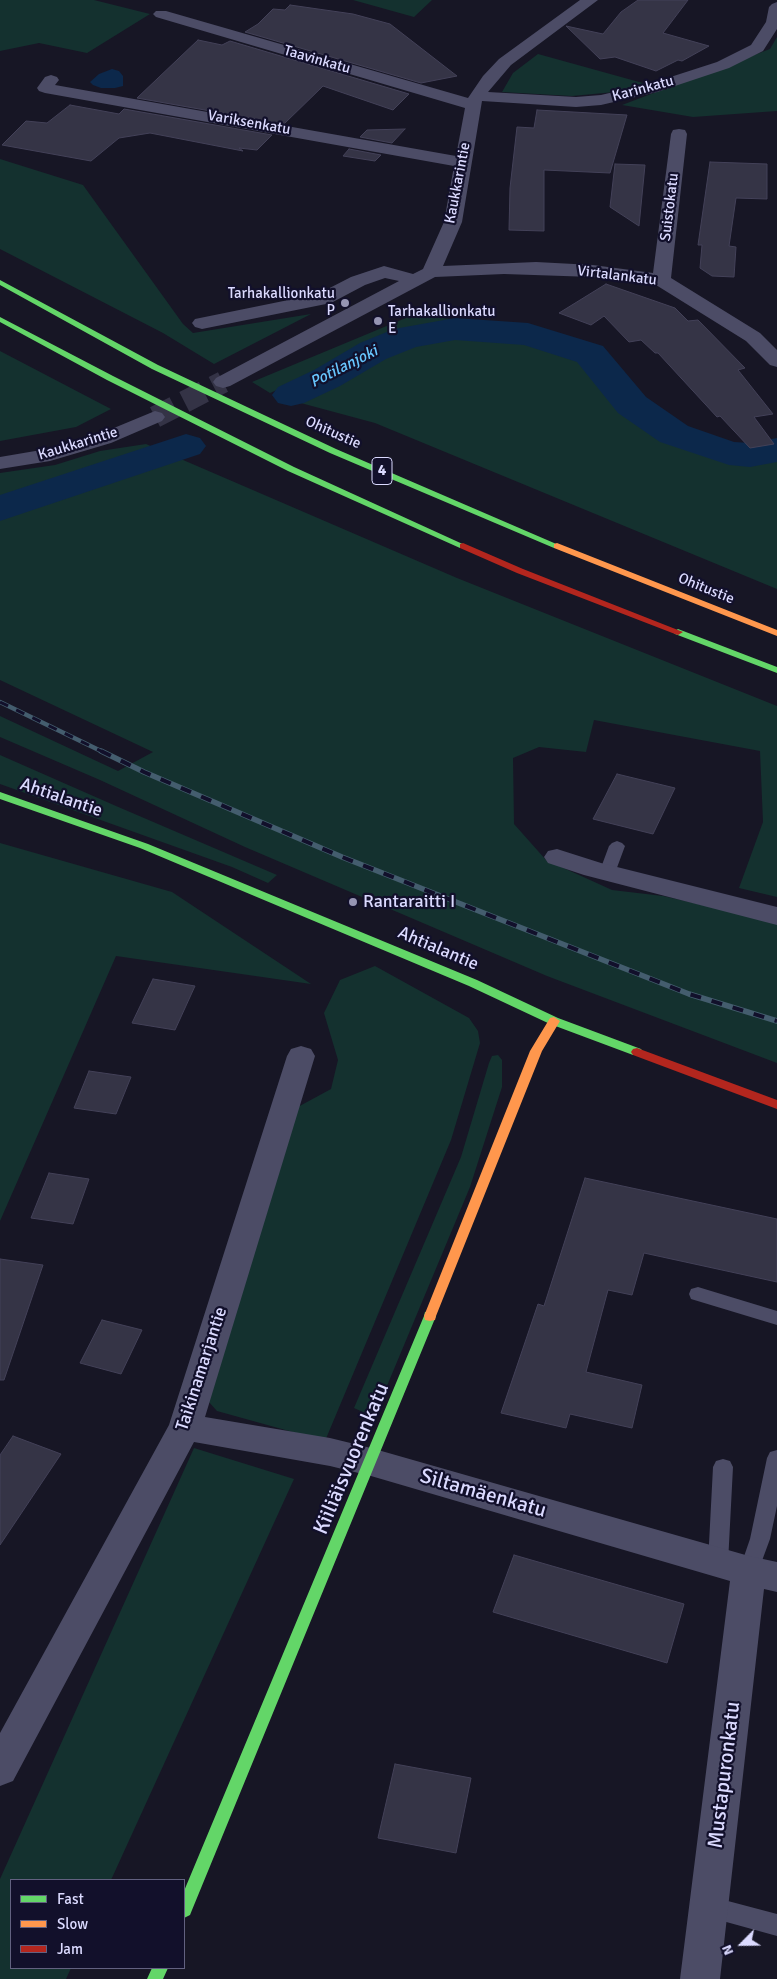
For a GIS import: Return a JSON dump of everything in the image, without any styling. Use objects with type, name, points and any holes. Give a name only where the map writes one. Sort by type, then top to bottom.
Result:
[{"type":"main road","name":"Ohitustie","points":[[0,282],[155,367],[334,451],[559,547],[777,633]]},
{"type":"main road","name":"4","points":[[0,319],[110,378],[300,473],[520,571],[777,670]]},
{"type":"main road","name":"Ahtialantie","points":[[0,795],[144,846],[473,983],[554,1021],[777,1105]]},
{"type":"main road","name":"Kiiliäisvuorenkatu","points":[[185,1908],[371,1462],[536,1051],[554,1021]]},
{"type":"street","name":"Kaukkarintie","points":[[423,276],[453,222],[475,100],[489,78],[505,62],[590,0]]},
{"type":"street","name":"Karinkatu","points":[[475,100],[601,100],[657,87],[723,65],[757,48],[774,22],[777,7]]},
{"type":"street","name":"Taavinkatu","points":[[161,14],[475,100]]},
{"type":"street","name":"Variksenkatu","points":[[51,80],[45,88],[463,162]]},
{"type":"street","name":"Suistokatu","points":[[661,280],[679,134]]},
{"type":"street","name":"Virtalankatu","points":[[423,276],[504,268],[536,268],[593,271],[661,280],[753,336],[777,361]]},
{"type":"street","points":[[202,323],[324,299],[358,281],[384,272],[423,276]]},
{"type":"street","points":[[223,382],[423,276]]},
{"type":"street","name":"Kaukkarintie","points":[[0,463],[50,455],[104,439],[155,417]]},
{"type":"street","points":[[557,857],[607,873],[777,916]]},
{"type":"street","name":"Taikinamarjantie","points":[[0,1769],[185,1427],[301,1056]]},
{"type":"street","name":"Siltamäenkatu","points":[[185,1427],[330,1452],[371,1462],[748,1570]]},
{"type":"street","name":"Mustapuronkatu","points":[[700,1979],[748,1570]]},
{"type":"lane","points":[[607,873],[617,846]]},
{"type":"lane","points":[[698,1294],[777,1318]]},
{"type":"lane","points":[[748,1570],[760,1539],[777,1458]]},
{"type":"lane","points":[[723,1467],[748,1570]]},
{"type":"lane","points":[[709,1907],[777,1925]]},
{"type":"green space","points":[[0,0],[94,0],[150,14],[87,53],[39,43],[0,51]]},
{"type":"green space","points":[[353,0],[432,0],[414,17]]},
{"type":"green space","points":[[777,37],[777,111],[693,117],[622,105],[770,49]]},
{"type":"green space","points":[[538,54],[650,85],[625,91],[572,96],[502,92],[513,73]]},
{"type":"green space","points":[[0,159],[83,185],[183,324],[193,333],[311,314],[214,364],[163,333],[0,249]]},
{"type":"green space","points":[[413,315],[462,320],[386,336],[316,373],[270,393],[252,382]]},
{"type":"green space","points":[[460,336],[520,340],[582,360],[620,410],[670,439],[753,464],[777,456],[777,589],[375,423],[297,402],[419,341]]},
{"type":"green space","points":[[0,351],[111,409],[76,427],[0,441]]},
{"type":"green space","points":[[146,444],[457,578],[777,706],[777,897],[739,888],[763,822],[760,751],[594,720],[586,752],[539,747],[513,758],[514,824],[546,860],[612,890],[663,896],[777,922],[777,1063],[547,976],[245,847],[100,780],[0,737],[0,716],[118,771],[153,752],[0,680],[0,473],[55,465],[100,451]]},
{"type":"green space","points":[[0,755],[277,875],[268,883],[232,867],[0,784]]},
{"type":"green space","points":[[0,843],[172,892],[311,984],[116,956],[0,1221]]},
{"type":"green space","points":[[375,966],[469,1018],[478,1031],[480,1043],[451,1140],[325,1441],[217,1411],[208,1401],[296,1108],[331,1089],[338,1060],[324,1013],[340,980]]},
{"type":"green space","points":[[498,1055],[502,1060],[502,1087],[470,1187],[374,1417],[354,1408],[461,1157],[489,1063],[492,1056]]},
{"type":"green space","points":[[194,1448],[294,1479],[111,1879],[10,1879],[10,1969],[71,1969],[66,1979],[0,1979],[0,1879]]},
{"type":"water","points":[[112,69],[119,71],[123,76],[123,86],[101,88],[90,82],[99,74]]},
{"type":"building","points":[[638,0],[688,0],[663,33],[709,46],[682,61],[678,60],[656,71],[615,57],[600,59],[566,26],[603,34],[621,12]]},
{"type":"building","points":[[290,5],[353,14],[390,24],[457,76],[421,83],[245,32],[258,24],[273,9],[285,10]]},
{"type":"building","points":[[198,40],[222,45],[230,41],[409,94],[393,110],[323,86],[284,124],[137,98]]},
{"type":"building","points":[[70,105],[119,114],[124,109],[272,135],[257,150],[239,148],[243,151],[150,133],[119,138],[91,161],[2,145],[26,121],[47,123]]},
{"type":"building","points":[[537,110],[627,115],[610,173],[544,170],[544,231],[509,230],[510,188],[517,127],[534,128]]},
{"type":"building","points":[[405,129],[392,143],[360,137],[367,130]]},
{"type":"building","points":[[349,149],[381,155],[375,161],[343,156]]},
{"type":"building","points":[[710,162],[767,164],[767,199],[736,198],[729,246],[736,247],[734,277],[712,276],[700,268],[702,245],[698,245]]},
{"type":"building","points":[[615,164],[645,165],[639,226],[610,207]]},
{"type":"building","points":[[606,284],[675,308],[688,321],[698,320],[745,368],[738,370],[773,414],[754,417],[774,444],[750,448],[720,416],[717,417],[658,353],[655,353],[641,340],[629,342],[604,316],[591,325],[559,313]]},
{"type":"building","points":[[617,774],[675,788],[653,834],[593,819]]},
{"type":"building","points":[[153,979],[195,986],[175,1030],[132,1023]]},
{"type":"building","points":[[89,1071],[131,1077],[116,1114],[74,1108]]},
{"type":"building","points":[[49,1173],[89,1179],[73,1224],[31,1218]]},
{"type":"building","points":[[585,1178],[777,1219],[777,1282],[644,1253],[632,1295],[608,1290],[586,1372],[642,1385],[632,1428],[570,1414],[566,1428],[501,1413],[538,1304],[544,1306]]},
{"type":"building","points":[[0,1259],[43,1265],[4,1380],[0,1380]]},
{"type":"building","points":[[102,1320],[142,1330],[121,1374],[80,1363]]},
{"type":"building","points":[[13,1436],[61,1454],[0,1545],[0,1455]]},
{"type":"building","points":[[514,1555],[684,1604],[667,1663],[493,1612]]},
{"type":"building","points":[[395,1764],[471,1778],[456,1853],[378,1838]]},
{"type":"waterway","name":"Potilanjoki","points":[[291,395],[327,378],[373,351],[407,337],[455,329],[528,334],[590,354],[632,405],[674,434],[729,453],[750,455],[777,450]]},
{"type":"waterway","name":"Potilanjoki","points":[[0,509],[186,446]]},
{"type":"tunnel","points":[[155,417],[223,382]]},
{"type":"railway","points":[[0,702],[103,752]]},
{"type":"railway","points":[[101,751],[144,772],[342,857],[689,994],[777,1021]]},
{"type":"traffic: fast","points":[[0,282],[155,367],[333,451],[557,546]]},
{"type":"traffic: fast","points":[[0,319],[110,378],[291,469],[463,546]]},
{"type":"traffic: fast","points":[[678,632],[777,670]]},
{"type":"traffic: fast","points":[[0,795],[144,846],[473,983],[554,1021],[637,1052]]},
{"type":"traffic: fast","points":[[185,1908],[430,1316]]},
{"type":"traffic: fast","points":[[155,1979],[160,1969]]},
{"type":"traffic: slow","points":[[557,546],[777,633]]},
{"type":"traffic: slow","points":[[430,1316],[536,1051],[554,1021]]},
{"type":"traffic: jam","points":[[463,546],[520,571],[678,632]]},
{"type":"traffic: jam","points":[[637,1052],[777,1105]]},
{"type":"place","name":"Tarhakallionkatu P","points":[[345,303]]},
{"type":"place","name":"Tarhakallionkatu E","points":[[378,321]]},
{"type":"place","name":"Rantaraitti I","points":[[353,902]]}]
